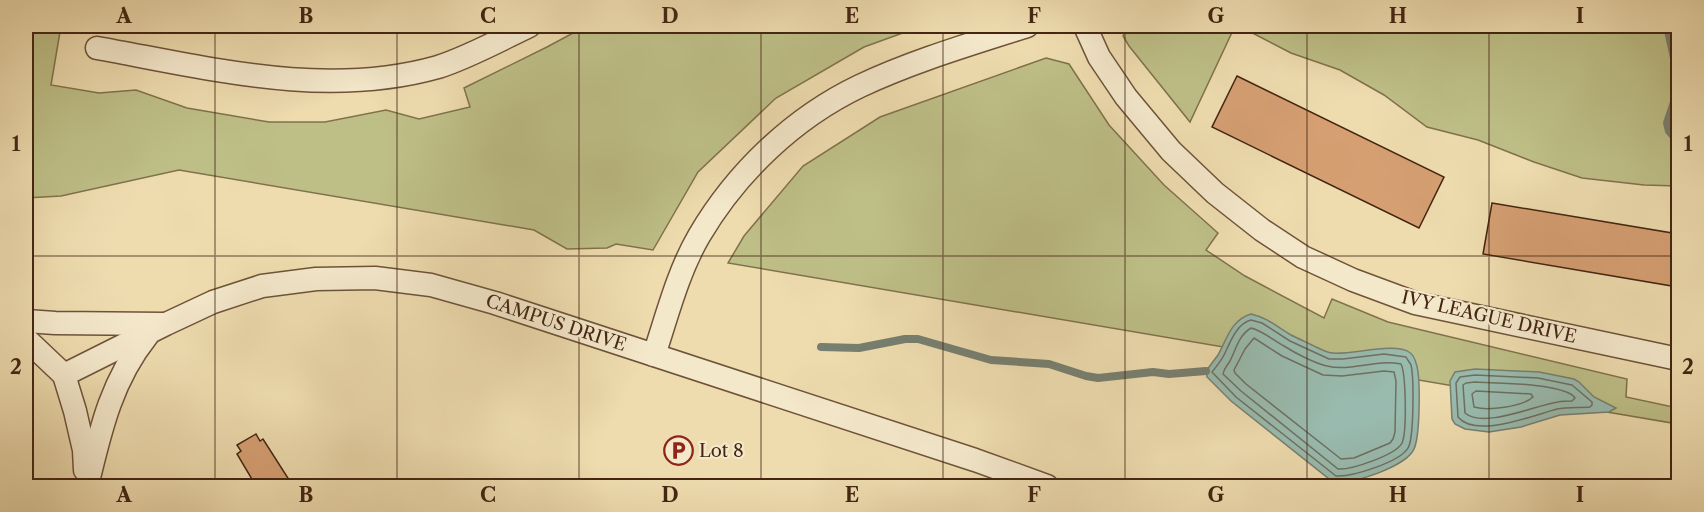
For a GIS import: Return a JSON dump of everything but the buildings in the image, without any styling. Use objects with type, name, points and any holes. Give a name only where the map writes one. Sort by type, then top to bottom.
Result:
[{"type":"street","points":[[97,48],[257,77],[329,81],[392,77],[440,66],[529,26]]},
{"type":"street","points":[[654,355],[682,273],[698,237],[725,198],[759,157],[810,115],[859,87],[910,65],[1027,26]]},
{"type":"street","name":"IVY LEAGUE DRIVE","points":[[1085,26],[1099,57],[1121,89],[1171,151],[1215,193],[1262,230],[1303,257],[1353,280],[1415,303],[1678,359]]},
{"type":"street","name":"CAMPUS DRIVE","points":[[64,375],[213,302],[261,286],[316,279],[375,278],[431,285],[495,303],[975,460],[1047,486]]},
{"type":"street","points":[[26,321],[158,328]]},
{"type":"street","points":[[86,486],[100,432],[120,377],[133,354],[158,328]]},
{"type":"street","points":[[26,339],[64,375],[84,450],[86,486]]},
{"type":"green space","points":[[26,26],[61,26],[51,85],[99,93],[136,90],[187,108],[269,122],[325,122],[386,110],[419,119],[470,107],[464,88],[586,26],[922,26],[864,47],[776,98],[698,172],[653,250],[616,244],[607,248],[567,249],[534,230],[179,170],[61,196],[26,198]]},
{"type":"green space","points":[[1127,26],[1235,26],[1190,122],[1129,46],[1123,36]]},
{"type":"green space","points":[[1239,26],[1678,26],[1678,186],[1644,185],[1582,178],[1478,140],[1427,127],[1384,95],[1340,70],[1291,53]]},
{"type":"green space","points":[[1046,58],[1069,64],[1109,125],[1164,185],[1218,233],[1206,250],[1245,276],[1324,318],[1332,299],[1388,322],[1627,379],[1626,397],[1678,408],[1678,424],[728,263],[744,236],[803,166],[880,117]]},
{"type":"water","points":[[1251,314],[1329,352],[1394,348],[1410,353],[1418,370],[1419,406],[1416,442],[1409,455],[1390,468],[1364,478],[1333,482],[1231,401],[1207,377],[1206,371],[1218,355],[1234,325]]},
{"type":"water","points":[[1475,369],[1539,372],[1574,379],[1594,397],[1616,408],[1609,412],[1560,415],[1521,427],[1489,432],[1465,429],[1455,424],[1452,419],[1450,381],[1455,372]]},
{"type":"waterway","points":[[1667,26],[1674,58],[1677,93],[1667,123],[1669,131],[1678,141]]},
{"type":"waterway","points":[[821,347],[859,348],[905,339],[918,339],[991,360],[1049,364],[1098,378],[1153,372],[1169,374],[1206,371]]},
{"type":"place","name":"Lot 8","points":[[678,451]]}]
